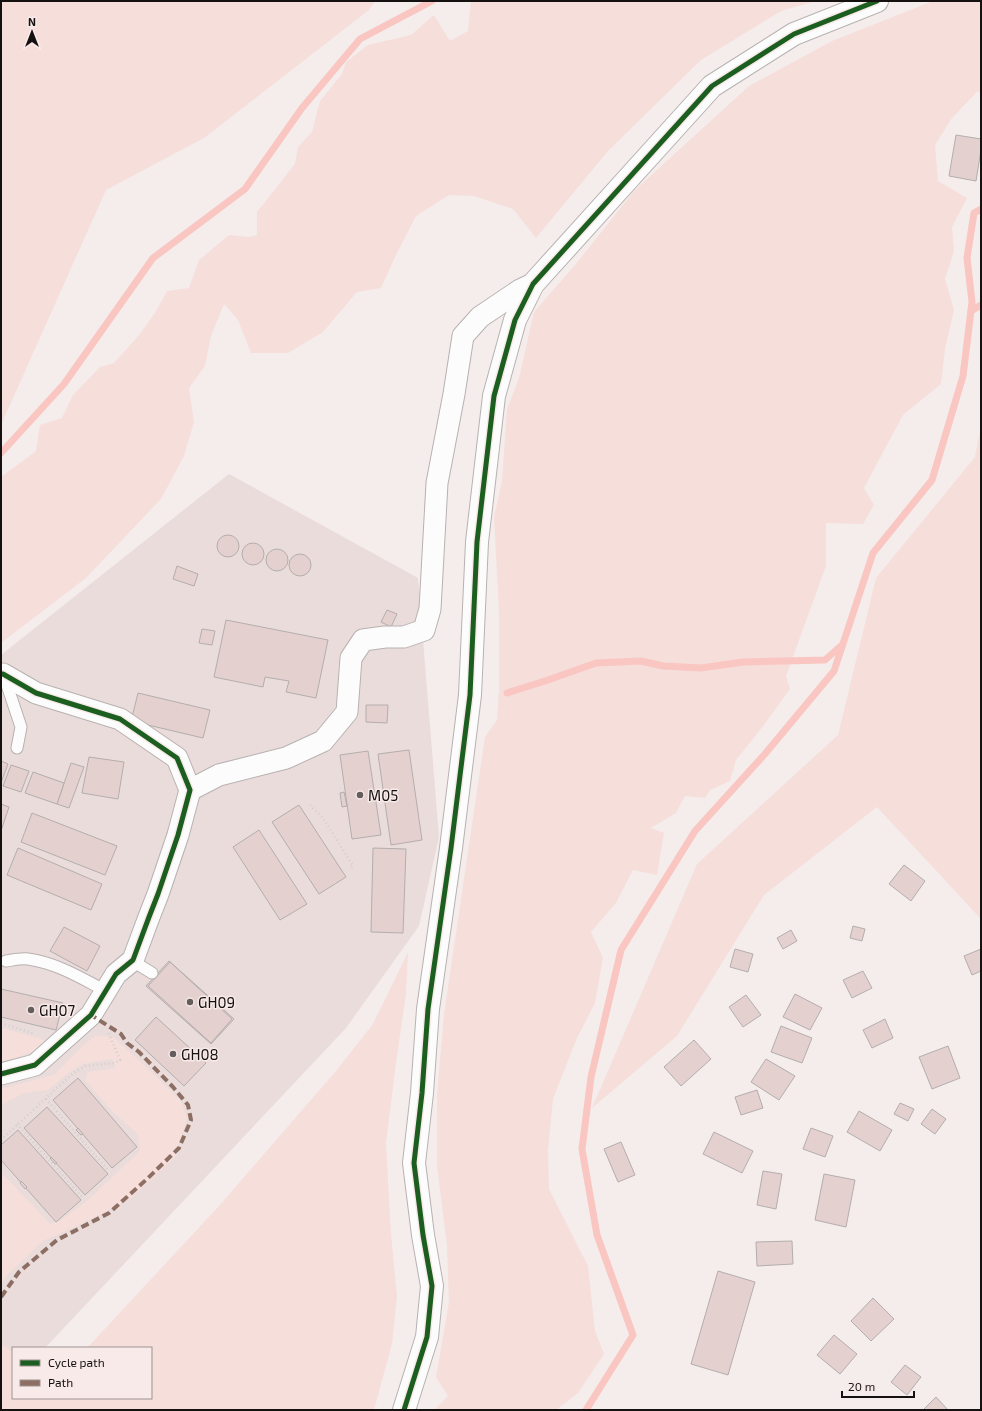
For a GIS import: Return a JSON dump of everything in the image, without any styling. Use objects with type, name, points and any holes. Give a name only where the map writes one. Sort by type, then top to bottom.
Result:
[{"type":"street","points":[[404,1410],[427,1337],[432,1286],[423,1235],[414,1163],[422,1094],[428,1009],[451,848],[470,694],[477,542],[494,396],[514,320],[533,284],[712,86],[794,34],[877,1]]},
{"type":"street","points":[[190,790],[219,775],[286,758],[323,740],[347,712],[351,658],[363,640],[385,637],[404,637],[424,630],[430,609],[437,483],[454,394],[463,336],[480,317],[520,290],[533,284]]},
{"type":"street","points":[[1,1074],[35,1065],[90,1015],[116,974],[133,960],[178,835],[190,790],[177,758],[120,719],[36,693],[2,674]]},
{"type":"lane","points":[[2,674],[21,727],[17,748]]},
{"type":"lane","points":[[6,961],[26,959],[68,970],[106,991]]},
{"type":"lane","points":[[133,960],[152,973]]},
{"type":"path","points":[[310,805],[323,818],[353,866],[349,869]]},
{"type":"path","points":[[1,1023],[41,1036]]},
{"type":"path","points":[[1,1140],[72,1075],[85,1066],[114,1063],[120,1060],[108,1032]]},
{"type":"path","points":[[46,1099],[108,1170]]},
{"type":"path","points":[[17,1124],[82,1197]]},
{"type":"shaded area","points":[[1,1],[375,1],[369,10],[204,138],[106,190],[1,425]]},
{"type":"shaded area","points":[[471,1],[816,1],[781,11],[701,60],[608,151],[536,238],[513,209],[474,196],[449,195],[416,216],[381,288],[357,292],[323,332],[288,353],[251,353],[238,320],[224,304],[211,336],[205,366],[189,388],[194,422],[184,456],[161,499],[86,578],[1,643],[1,477],[36,451],[40,425],[62,418],[73,395],[100,367],[114,363],[139,335],[155,313],[167,291],[189,288],[199,260],[229,235],[249,237],[257,235],[257,212],[295,164],[298,147],[312,132],[320,101],[342,74],[346,62],[368,45],[411,35],[434,15],[450,41],[468,31]]},
{"type":"shaded area","points":[[933,1],[981,1],[981,95],[978,91],[952,118],[935,145],[938,181],[967,198],[952,227],[954,251],[945,279],[954,310],[945,349],[941,384],[903,415],[864,488],[874,505],[863,524],[826,523],[826,566],[786,676],[790,689],[736,760],[730,781],[710,790],[705,798],[685,796],[676,813],[651,828],[664,833],[657,875],[633,870],[616,903],[591,932],[603,958],[595,1003],[577,1038],[553,1099],[548,1151],[549,1189],[588,1266],[595,1331],[604,1354],[578,1393],[556,1410],[434,1410],[448,1396],[436,1377],[449,1302],[447,1246],[437,1165],[437,1095],[444,1014],[485,737],[497,720],[499,691],[499,613],[494,517],[502,481],[507,409],[519,378],[534,312],[575,265],[635,190],[749,86],[832,41]]},
{"type":"shaded area","points":[[981,426],[981,919],[877,807],[764,895],[677,1036],[592,1108],[697,864],[838,735],[876,578],[975,457]]},
{"type":"shaded area","points":[[229,474],[418,578],[439,837],[419,926],[346,1028],[46,1347],[12,1347],[12,1381],[1,1390],[1,655]]},
{"type":"shaded area","points":[[408,952],[406,994],[386,1143],[391,1234],[397,1296],[392,1344],[374,1410],[1,1410],[1,1345],[7,1347],[12,1352],[12,1399],[152,1399],[152,1347],[88,1347],[219,1206],[336,1071],[373,1024]]},
{"type":"shaded area","points":[[1,1028],[38,1038],[54,1044],[1,1063]]},
{"type":"shaded area","points":[[95,1036],[113,1037],[181,1101],[187,1118],[175,1157],[130,1199],[43,1241],[7,1275],[1,1285],[1,1172],[50,1224],[58,1222],[87,1201],[140,1151],[138,1134],[113,1112],[85,1080],[88,1072],[116,1068],[112,1059],[83,1064],[68,1073],[48,1090],[24,1093],[1,1105],[1,1089],[54,1075]]},
{"type":"building","points":[[956,135],[981,139],[981,150],[976,181],[949,176]]},
{"type":"building","points":[[224,535],[232,535],[239,542],[239,550],[232,557],[224,557],[217,550],[217,542]]},
{"type":"building","points":[[249,543],[257,543],[264,550],[264,558],[257,565],[249,565],[242,558],[242,550]]},
{"type":"building","points":[[273,549],[281,549],[288,556],[288,564],[281,571],[273,571],[266,564],[266,556]]},
{"type":"building","points":[[300,554],[308,557],[311,565],[308,573],[300,576],[292,573],[289,565],[292,557]]},
{"type":"building","points":[[177,566],[198,574],[194,586],[173,579]]},
{"type":"building","points":[[387,610],[397,614],[391,627],[381,622]]},
{"type":"building","points":[[226,620],[328,640],[316,698],[286,692],[289,681],[265,677],[263,687],[214,677]]},
{"type":"building","points":[[202,629],[215,631],[212,645],[199,643]]},
{"type":"building","points":[[138,693],[210,710],[203,738],[131,721]]},
{"type":"building","points":[[366,705],[388,705],[387,723],[366,722]]},
{"type":"building","points":[[409,750],[422,840],[391,845],[378,754]]},
{"type":"building","name":"M05","points":[[368,751],[381,835],[352,839],[340,755]]},
{"type":"building","points":[[89,757],[124,762],[118,799],[82,793]]},
{"type":"building","points":[[1,761],[8,764],[1,783]]},
{"type":"building","points":[[71,763],[84,767],[69,808],[57,804]]},
{"type":"building","points":[[11,765],[29,771],[21,792],[3,786]]},
{"type":"building","points":[[33,772],[64,783],[57,804],[25,793]]},
{"type":"building","points":[[344,792],[347,806],[342,807],[340,793]]},
{"type":"building","points":[[1,804],[9,807],[1,831]]},
{"type":"building","points":[[299,805],[346,877],[319,894],[272,822]]},
{"type":"building","points":[[32,813],[117,846],[105,875],[21,842]]},
{"type":"building","points":[[259,830],[307,904],[280,920],[233,847]]},
{"type":"building","points":[[18,848],[102,884],[91,910],[7,875]]},
{"type":"building","points":[[373,848],[406,849],[403,933],[371,932]]},
{"type":"building","points":[[904,865],[925,881],[911,901],[889,884]]},
{"type":"building","points":[[853,926],[865,929],[862,941],[850,938]]},
{"type":"building","points":[[64,927],[100,946],[87,971],[50,951]]},
{"type":"building","points":[[791,930],[797,941],[783,949],[777,938]]},
{"type":"building","points":[[735,949],[753,954],[748,972],[730,967]]},
{"type":"building","points":[[981,949],[981,971],[972,975],[964,956]]},
{"type":"building","name":"GH09","points":[[169,961],[234,1019],[211,1044],[146,986]]},
{"type":"building","name":"GH09","points":[[170,962],[232,1019],[211,1043],[148,986]]},
{"type":"building","points":[[863,971],[872,988],[852,998],[843,980]]},
{"type":"building","name":"GH07","points":[[1,989],[63,1003],[56,1030],[1,1017]]},
{"type":"building","points":[[795,994],[822,1008],[810,1030],[783,1017]]},
{"type":"building","points":[[746,995],[761,1015],[743,1027],[729,1007]]},
{"type":"building","name":"GH08","points":[[156,1017],[206,1063],[184,1086],[135,1040]]},
{"type":"building","points":[[885,1019],[893,1038],[872,1048],[863,1030]]},
{"type":"building","points":[[781,1026],[812,1038],[802,1063],[771,1052]]},
{"type":"building","points":[[694,1040],[711,1059],[681,1086],[664,1067]]},
{"type":"building","points":[[948,1046],[960,1078],[932,1089],[919,1057]]},
{"type":"building","points":[[766,1059],[795,1076],[779,1100],[751,1082]]},
{"type":"building","points":[[78,1078],[137,1147],[112,1168],[53,1100]]},
{"type":"building","points":[[757,1090],[763,1108],[741,1115],[735,1097]]},
{"type":"building","points":[[900,1103],[914,1109],[908,1121],[894,1114]]},
{"type":"building","points":[[47,1107],[108,1174],[85,1195],[24,1128]]},
{"type":"building","points":[[932,1109],[946,1119],[935,1134],[921,1124]]},
{"type":"building","points":[[859,1111],[892,1130],[880,1151],[847,1132]]},
{"type":"building","points":[[78,1128],[83,1134],[81,1135],[76,1130]]},
{"type":"building","points":[[811,1128],[833,1136],[825,1157],[803,1149]]},
{"type":"building","points":[[18,1130],[81,1200],[56,1222],[1,1160],[1,1145]]},
{"type":"building","points":[[714,1132],[753,1151],[742,1173],[703,1154]]},
{"type":"building","points":[[621,1142],[635,1175],[618,1182],[604,1149]]},
{"type":"building","points":[[51,1157],[57,1163],[55,1164],[50,1158]]},
{"type":"building","points":[[763,1171],[782,1174],[776,1209],[757,1205]]},
{"type":"building","points":[[824,1174],[855,1180],[846,1227],[815,1220]]},
{"type":"building","points":[[21,1181],[27,1187],[25,1189],[20,1183]]},
{"type":"building","points":[[792,1241],[793,1264],[757,1266],[756,1242]]},
{"type":"building","points":[[718,1271],[755,1282],[728,1375],[691,1364]]},
{"type":"building","points":[[873,1298],[894,1319],[871,1341],[851,1321]]},
{"type":"building","points":[[834,1335],[857,1354],[840,1374],[817,1355]]},
{"type":"building","points":[[905,1365],[921,1377],[907,1395],[891,1382]]},
{"type":"building","points":[[936,1397],[948,1410],[923,1410]]},
{"type":"waterway","points":[[1,453],[64,384],[153,258],[245,189],[302,108],[360,39],[432,1]]},
{"type":"waterway","points":[[586,1410],[633,1335],[597,1235],[582,1149],[591,1077],[621,950],[695,831],[764,755],[834,671],[873,553],[932,480],[963,376],[972,302],[967,258],[974,213],[981,209]]},
{"type":"waterway","points":[[971,311],[981,305]]},
{"type":"waterway","points":[[507,693],[596,663],[641,661],[663,666],[701,668],[743,662],[825,660],[842,645]]},
{"type":"marked path","points":[[1,1297],[19,1272],[57,1240],[109,1213],[147,1179],[179,1148],[191,1120],[188,1105],[173,1087],[139,1052],[127,1043],[121,1034],[91,1015]]},
{"type":"cycle path","points":[[404,1410],[427,1337],[432,1286],[423,1235],[414,1163],[422,1093],[428,1009],[451,848],[470,695],[477,542],[494,396],[515,320],[533,284],[712,86],[794,34],[877,1]]},
{"type":"cycle path","points":[[1,674],[36,693],[120,719],[177,758],[190,790],[178,835],[133,960],[116,974],[91,1015],[35,1065],[1,1074]]},
{"type":"place","name":"M05","points":[[360,795]]},
{"type":"place","name":"GH09","points":[[190,1002]]},
{"type":"place","name":"GH07","points":[[31,1010]]},
{"type":"place","name":"GH08","points":[[173,1054]]}]
